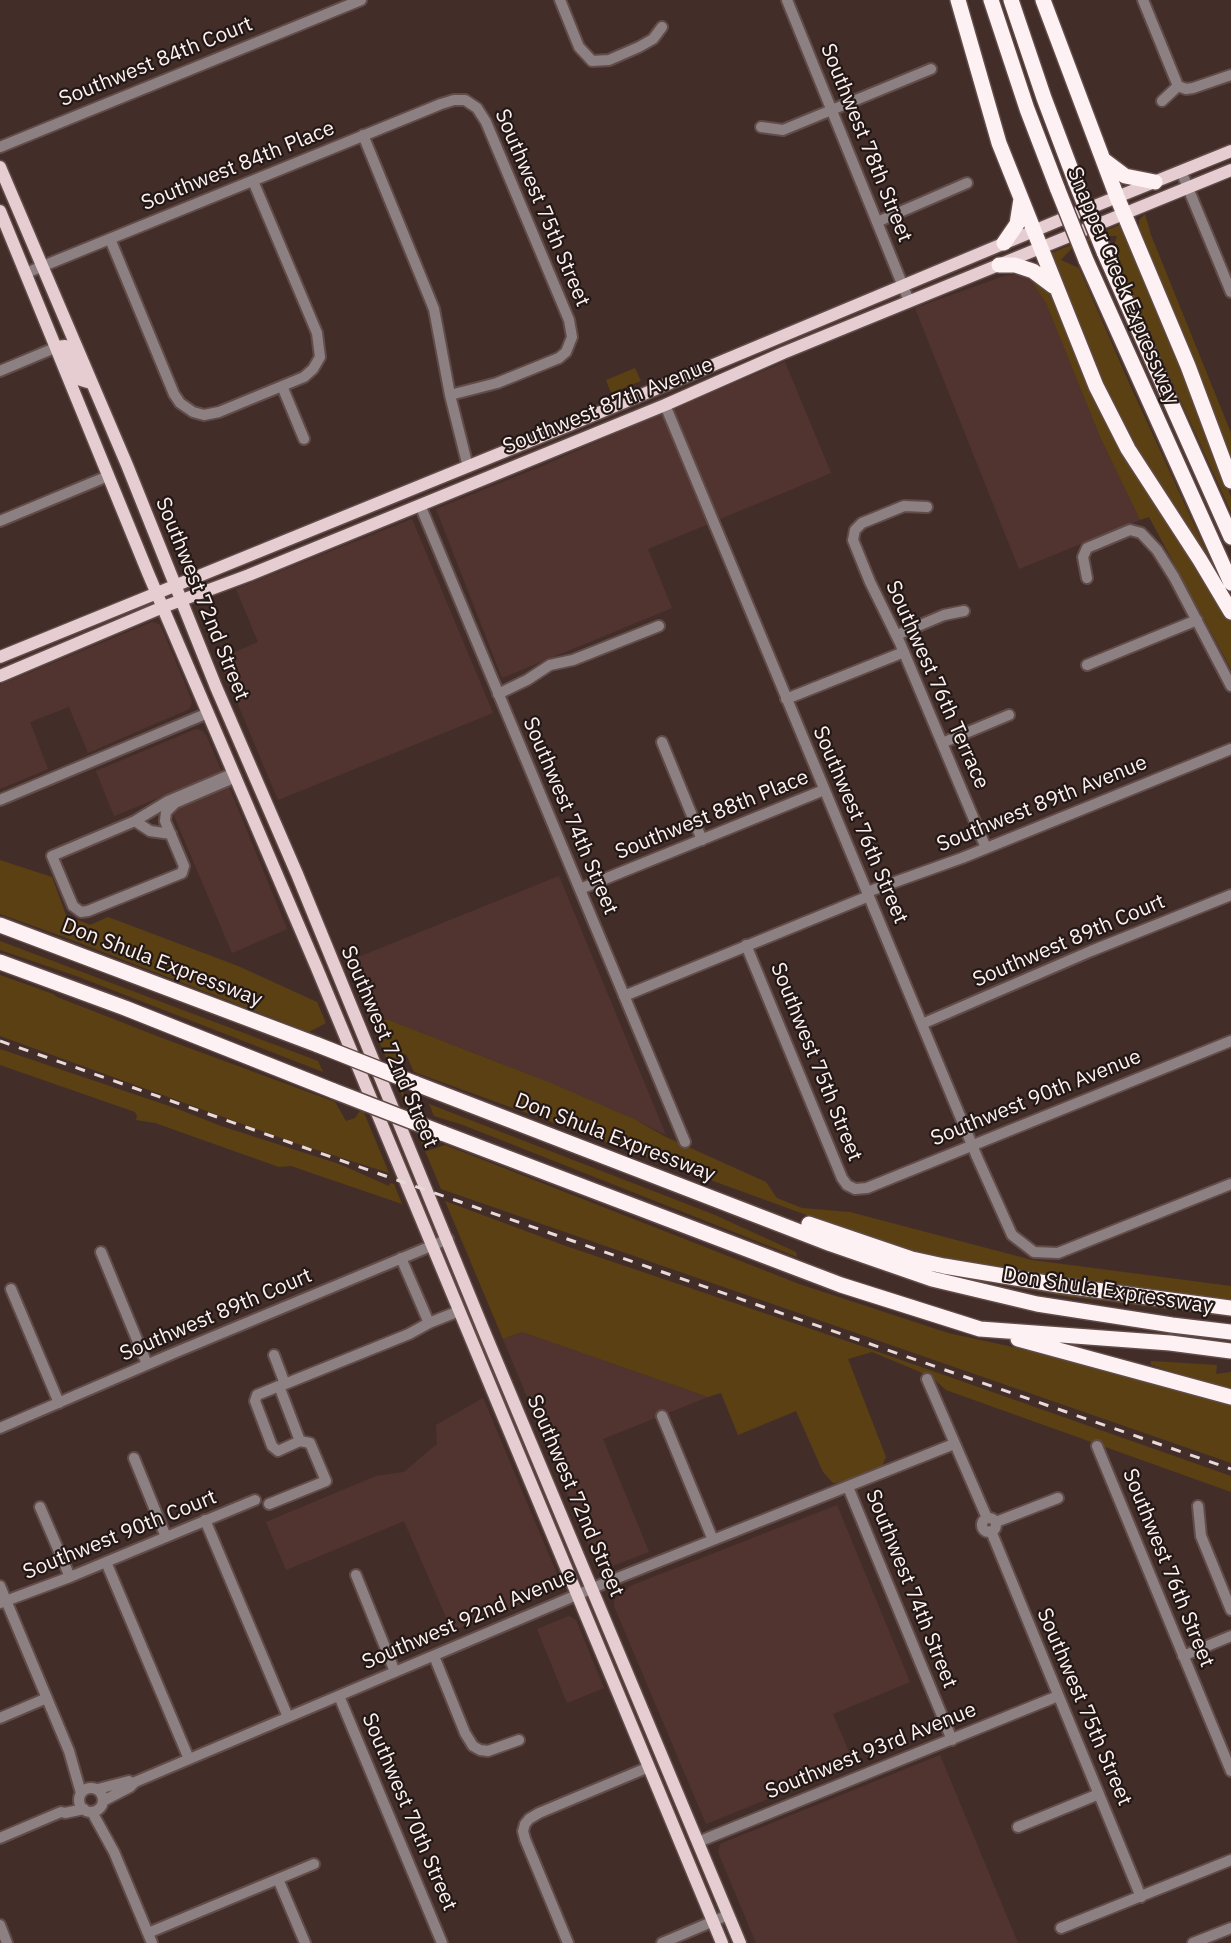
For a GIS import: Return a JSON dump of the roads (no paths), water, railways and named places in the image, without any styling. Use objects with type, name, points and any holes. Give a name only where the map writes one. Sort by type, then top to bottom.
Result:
[{"type":"highway","points":[[958,0],[990,114],[1040,248],[1096,386],[1128,449],[1231,612]]},
{"type":"highway","name":"Snapper Creek Expressway","points":[[991,0],[1028,109],[1086,260],[1231,584]]},
{"type":"highway","name":"Snapper Creek Expressway","points":[[1011,0],[1041,89],[1104,252],[1231,537]]},
{"type":"highway","points":[[1043,0],[1117,196],[1188,366],[1231,482]]},
{"type":"highway","points":[[1103,159],[1125,176],[1155,182]]},
{"type":"highway","points":[[1004,243],[1017,224],[1021,199]]},
{"type":"highway","points":[[999,265],[1015,265],[1033,271],[1048,280],[1056,289]]},
{"type":"highway","name":"Don Shula Expressway","points":[[0,925],[831,1244],[932,1279],[1037,1304],[1162,1324],[1231,1332]]},
{"type":"highway","name":"Don Shula Expressway","points":[[0,962],[125,1008],[442,1133],[841,1285],[980,1329],[1170,1343],[1231,1351]]},
{"type":"highway","points":[[706,1196],[728,1196],[912,1259],[944,1266],[1058,1285],[1231,1308]]},
{"type":"highway","points":[[980,1329],[1231,1396]]},
{"type":"main road","name":"Southwest 87th Avenue","points":[[0,657],[658,389],[1117,196],[1231,152]]},
{"type":"main road","name":"Southwest 72nd Street","points":[[0,167],[176,584],[237,737],[333,961],[740,1943]]},
{"type":"main road","name":"Southwest 87th Avenue","points":[[0,676],[163,607],[321,546],[664,405],[783,353],[1231,170]]},
{"type":"main road","name":"Southwest 72nd Street","points":[[0,211],[156,592],[316,966],[722,1943]]},
{"type":"main road","points":[[777,338],[783,353]]},
{"type":"main road","points":[[57,347],[64,346],[81,380],[91,383]]},
{"type":"main road","points":[[658,389],[664,405]]},
{"type":"main road","points":[[561,447],[572,424]]},
{"type":"main road","points":[[468,467],[480,480]]},
{"type":"main road","points":[[314,530],[321,546]]},
{"type":"main road","points":[[221,744],[237,737]]},
{"type":"main road","points":[[260,835],[277,828]]},
{"type":"main road","points":[[316,966],[333,961]]},
{"type":"main road","points":[[469,1336],[484,1330]]},
{"type":"main road","points":[[496,1400],[511,1393]]},
{"type":"main road","points":[[682,1847],[698,1842]]},
{"type":"street","name":"Southwest 84th Court","points":[[0,147],[361,0]]},
{"type":"street","points":[[560,0],[579,47],[590,60],[604,61],[629,52],[650,41],[662,27]]},
{"type":"street","name":"Southwest 78th Street","points":[[787,0],[909,301]]},
{"type":"street","points":[[1143,0],[1178,86],[1186,89],[1192,88],[1231,75]]},
{"type":"street","points":[[761,127],[783,130],[931,69]]},
{"type":"street","points":[[1162,101],[1178,86]]},
{"type":"street","name":"Southwest 84th Place","points":[[26,273],[441,104],[454,100],[465,100]]},
{"type":"street","name":"Southwest 75th Street","points":[[450,395],[497,382],[559,358],[566,352],[572,337],[569,320],[486,122],[477,108],[465,100]]},
{"type":"street","points":[[363,135],[432,303],[450,395],[468,467]]},
{"type":"street","points":[[1181,171],[1231,292]]},
{"type":"street","points":[[110,239],[171,389],[180,403],[193,412],[204,415],[214,414],[309,373],[320,357],[317,333],[253,181]]},
{"type":"street","points":[[878,222],[967,183]]},
{"type":"street","points":[[0,371],[57,347]]},
{"type":"street","points":[[282,386],[304,439]]},
{"type":"street","name":"Southwest 76th Street","points":[[664,405],[1006,1226],[1014,1237],[1032,1251],[1053,1254],[1071,1250],[1231,1184]]},
{"type":"street","points":[[0,521],[108,476]]},
{"type":"street","name":"Southwest 74th Street","points":[[420,505],[685,1142]]},
{"type":"street","name":"Southwest 76th Terrace","points":[[927,507],[904,506],[862,523],[853,536],[870,582],[897,635],[986,848]]},
{"type":"street","points":[[1088,578],[1083,557],[1085,549],[1134,530],[1143,534],[1157,550],[1231,686]]},
{"type":"street","points":[[897,635],[944,615],[964,612]]},
{"type":"street","points":[[1087,664],[1197,620]]},
{"type":"street","points":[[498,694],[527,680],[550,665],[573,660],[658,626]]},
{"type":"street","points":[[786,699],[904,652]]},
{"type":"street","points":[[0,800],[208,713]]},
{"type":"street","points":[[942,742],[1009,715]]},
{"type":"street","points":[[662,742],[702,840]]},
{"type":"street","name":"Southwest 89th Avenue","points":[[624,996],[868,894],[1231,749]]},
{"type":"street","points":[[235,775],[167,809],[165,816],[184,866],[182,873],[88,911],[78,910],[71,903],[52,856],[135,821],[168,801],[235,775]]},
{"type":"street","name":"Southwest 88th Place","points":[[580,889],[824,790]]},
{"type":"street","points":[[135,821],[150,831],[171,834]]},
{"type":"street","name":"Southwest 89th Court","points":[[922,1024],[1091,951],[1231,895]]},
{"type":"street","name":"Southwest 75th Street","points":[[746,945],[842,1178],[846,1184],[855,1189]]},
{"type":"street","name":"Southwest 90th Avenue","points":[[855,1189],[867,1188],[1231,1041]]},
{"type":"street","name":"Southwest 89th Court","points":[[0,1428],[147,1364],[448,1239]]},
{"type":"street","points":[[101,1252],[147,1364]]},
{"type":"street","points":[[401,1258],[429,1323]]},
{"type":"street","points":[[11,1289],[59,1403]]},
{"type":"street","points":[[269,1504],[326,1481],[310,1443],[300,1441],[278,1451],[272,1446],[255,1401],[257,1395],[409,1334],[459,1311]]},
{"type":"street","points":[[274,1355],[300,1441]]},
{"type":"street","name":"Southwest 75th Street","points":[[927,1379],[991,1524],[1058,1696],[1141,1897]]},
{"type":"street","points":[[662,1416],[713,1540]]},
{"type":"street","name":"Southwest 92nd Avenue","points":[[0,1838],[61,1812],[90,1804],[130,1787],[135,1782],[577,1595],[954,1444]]},
{"type":"street","name":"Southwest 76th Street","points":[[1097,1446],[1231,1771]]},
{"type":"street","points":[[134,1458],[166,1537]]},
{"type":"street","name":"Southwest 74th Street","points":[[848,1487],[952,1740]]},
{"type":"street","points":[[991,1524],[1058,1498]]},
{"type":"street","name":"Southwest 90th Court","points":[[3,1602],[70,1577],[255,1500]]},
{"type":"street","points":[[1198,1506],[1201,1536],[1231,1610]]},
{"type":"street","points":[[40,1507],[70,1577]]},
{"type":"street","points":[[206,1520],[288,1717]]},
{"type":"street","points":[[106,1562],[189,1759]]},
{"type":"street","points":[[356,1575],[395,1672]]},
{"type":"street","points":[[0,1586],[3,1602],[47,1698],[90,1804],[114,1852],[150,1938],[314,1864]]},
{"type":"street","points":[[1183,1656],[1231,1636]]},
{"type":"street","points":[[434,1656],[465,1733],[473,1746],[489,1751],[519,1740]]},
{"type":"street","name":"Southwest 70th Street","points":[[339,1696],[442,1943]]},
{"type":"street","name":"Southwest 93rd Avenue","points":[[698,1842],[1058,1696]]},
{"type":"street","points":[[0,1718],[47,1698]]},
{"type":"street","points":[[69,1751],[95,1788],[102,1794],[90,1804]]},
{"type":"street","points":[[568,1943],[525,1839],[523,1831],[525,1824],[539,1813],[649,1767]]},
{"type":"street","name":"Southwest 92nd Avenue","points":[[90,1804],[87,1788],[127,1781],[135,1782]]},
{"type":"street","points":[[1018,1827],[1100,1794]]},
{"type":"street","points":[[1061,1928],[1231,1860]]},
{"type":"street","points":[[278,1879],[305,1943]]},
{"type":"street","points":[[662,1943],[728,1915]]},
{"type":"street","points":[[0,1925],[7,1943]]},
{"type":"street","points":[[1193,1943],[1231,1928]]},
{"type":"railway","points":[[0,1041],[1231,1469]]}]
